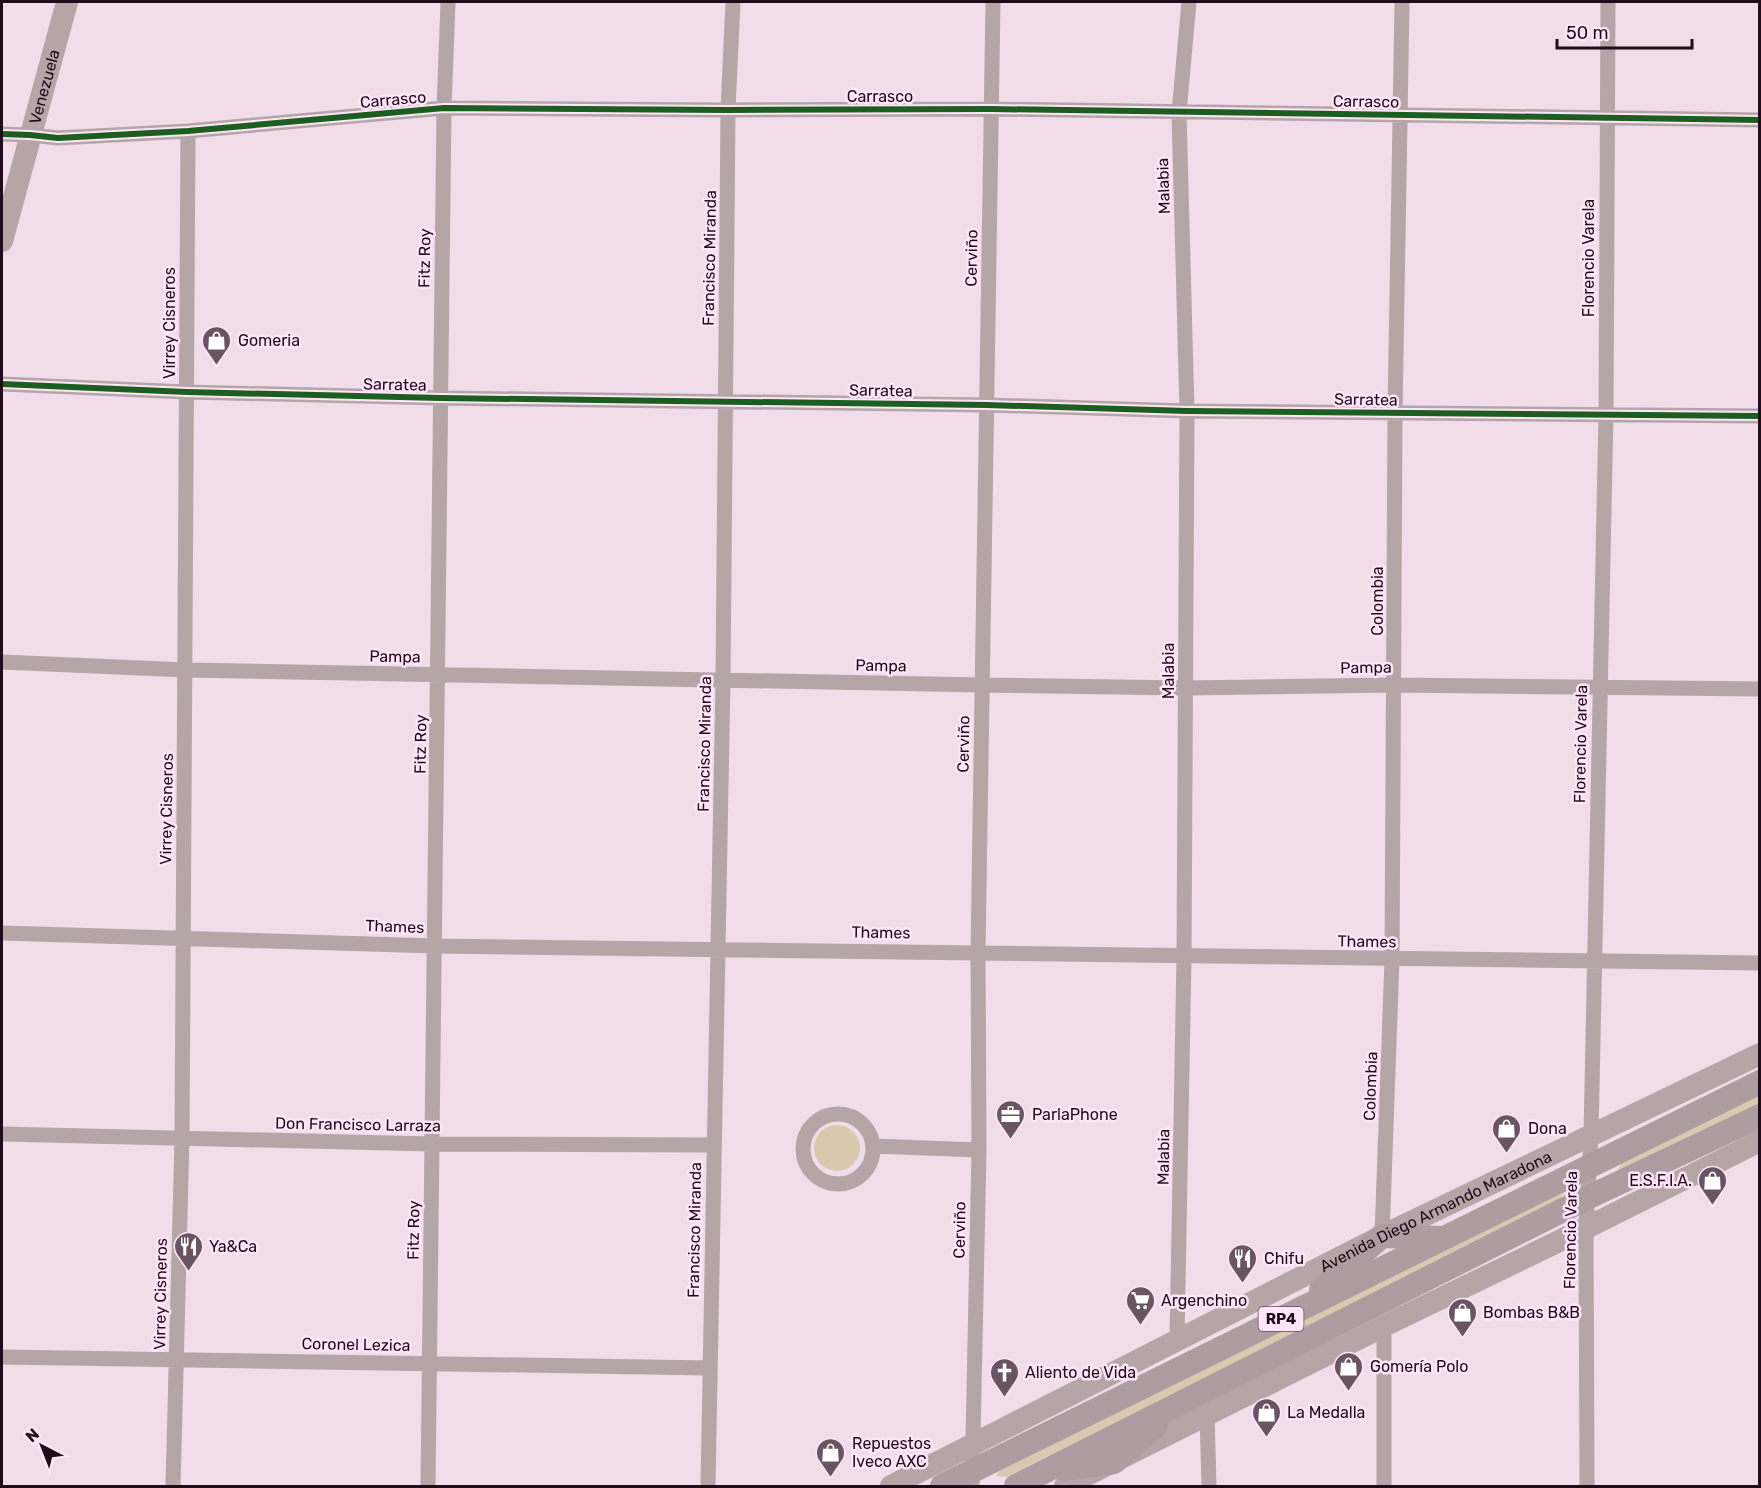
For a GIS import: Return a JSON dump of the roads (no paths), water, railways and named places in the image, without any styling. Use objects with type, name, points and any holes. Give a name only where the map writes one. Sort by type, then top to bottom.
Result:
[{"type":"main road","name":"Avenida Diego Armando Maradona","points":[[942,1486],[972,1479],[1299,1311],[1760,1082]]},
{"type":"main road","name":"RP4","points":[[1016,1486],[1043,1472],[1198,1407],[1587,1198],[1760,1116]]},
{"type":"main road","points":[[1713,1138],[1760,1125]]},
{"type":"main road","points":[[1299,1311],[1382,1236],[1446,1238]]},
{"type":"main road","points":[[1043,1472],[1114,1462],[1198,1407]]},
{"type":"street","name":"Venezuela","points":[[2,241],[67,2]]},
{"type":"street","name":"Fitz Roy","points":[[428,1486],[444,108],[448,2]]},
{"type":"street","name":"Francisco Miranda","points":[[708,1486],[713,1145],[719,948],[728,110],[732,2]]},
{"type":"street","name":"Cerviño","points":[[972,1479],[979,1150],[978,952],[993,2]]},
{"type":"street","name":"Malabia","points":[[1177,1341],[1184,957],[1187,411],[1179,113],[1189,2]]},
{"type":"street","name":"Colombia","points":[[1382,1236],[1392,960],[1395,413],[1402,2]]},
{"type":"street","name":"Florencio Varela","points":[[1587,1486],[1586,1228],[1591,1136],[1606,413],[1608,2]]},
{"type":"street","name":"Carrasco","points":[[2,134],[58,138],[188,131],[444,108],[991,109],[1760,120]]},
{"type":"street","name":"Virrey Cisneros","points":[[173,1486],[182,1138],[188,131]]},
{"type":"street","name":"Sarratea","points":[[2,384],[187,392],[441,398],[987,405],[1187,411],[1760,416]]},
{"type":"street","name":"Pampa","points":[[2,662],[186,670],[982,685],[1186,688],[1394,685],[1760,689]]},
{"type":"street","name":"Thames","points":[[2,933],[435,946],[1760,963]]},
{"type":"street","name":"Avenida Diego Armando Maradona","points":[[891,1486],[1382,1236],[1760,1054]]},
{"type":"street","points":[[841,1114],[853,1117],[863,1124],[870,1134],[873,1146],[872,1157],[860,1176],[850,1182],[839,1184],[828,1183],[810,1171],[804,1161],[802,1150],[809,1128],[818,1120],[829,1115],[841,1114]]},
{"type":"street","name":"Don Francisco Larraza","points":[[2,1134],[432,1144],[713,1145]]},
{"type":"street","points":[[1209,1486],[1198,1407],[1384,1326],[1760,1141]]},
{"type":"street","points":[[873,1146],[979,1150]]},
{"type":"street","points":[[1384,1326],[1384,1486]]},
{"type":"street","name":"Coronel Lezica","points":[[2,1357],[709,1368]]},
{"type":"street","points":[[1065,1486],[1114,1462]]},
{"type":"place","name":"Gomeria","points":[[217,366]]},
{"type":"place","name":"ParlaPhone","points":[[1011,1140]]},
{"type":"place","name":"Dona","points":[[1507,1154]]},
{"type":"place","name":"E.S.F.I.A.","points":[[1713,1206]]},
{"type":"place","name":"Ya&Ca","points":[[188,1272]]},
{"type":"place","name":"Chifu","points":[[1243,1284]]},
{"type":"place","name":"Argenchino","points":[[1140,1326]]},
{"type":"place","name":"Bombas B&B","points":[[1462,1338]]},
{"type":"place","name":"Gomería Polo","points":[[1349,1392]]},
{"type":"place","name":"Aliento de Vida","points":[[1004,1398]]},
{"type":"place","name":"La Medalla","points":[[1266,1438]]},
{"type":"place","name":"Repuestos Iveco AXC","points":[[831,1478]]}]
